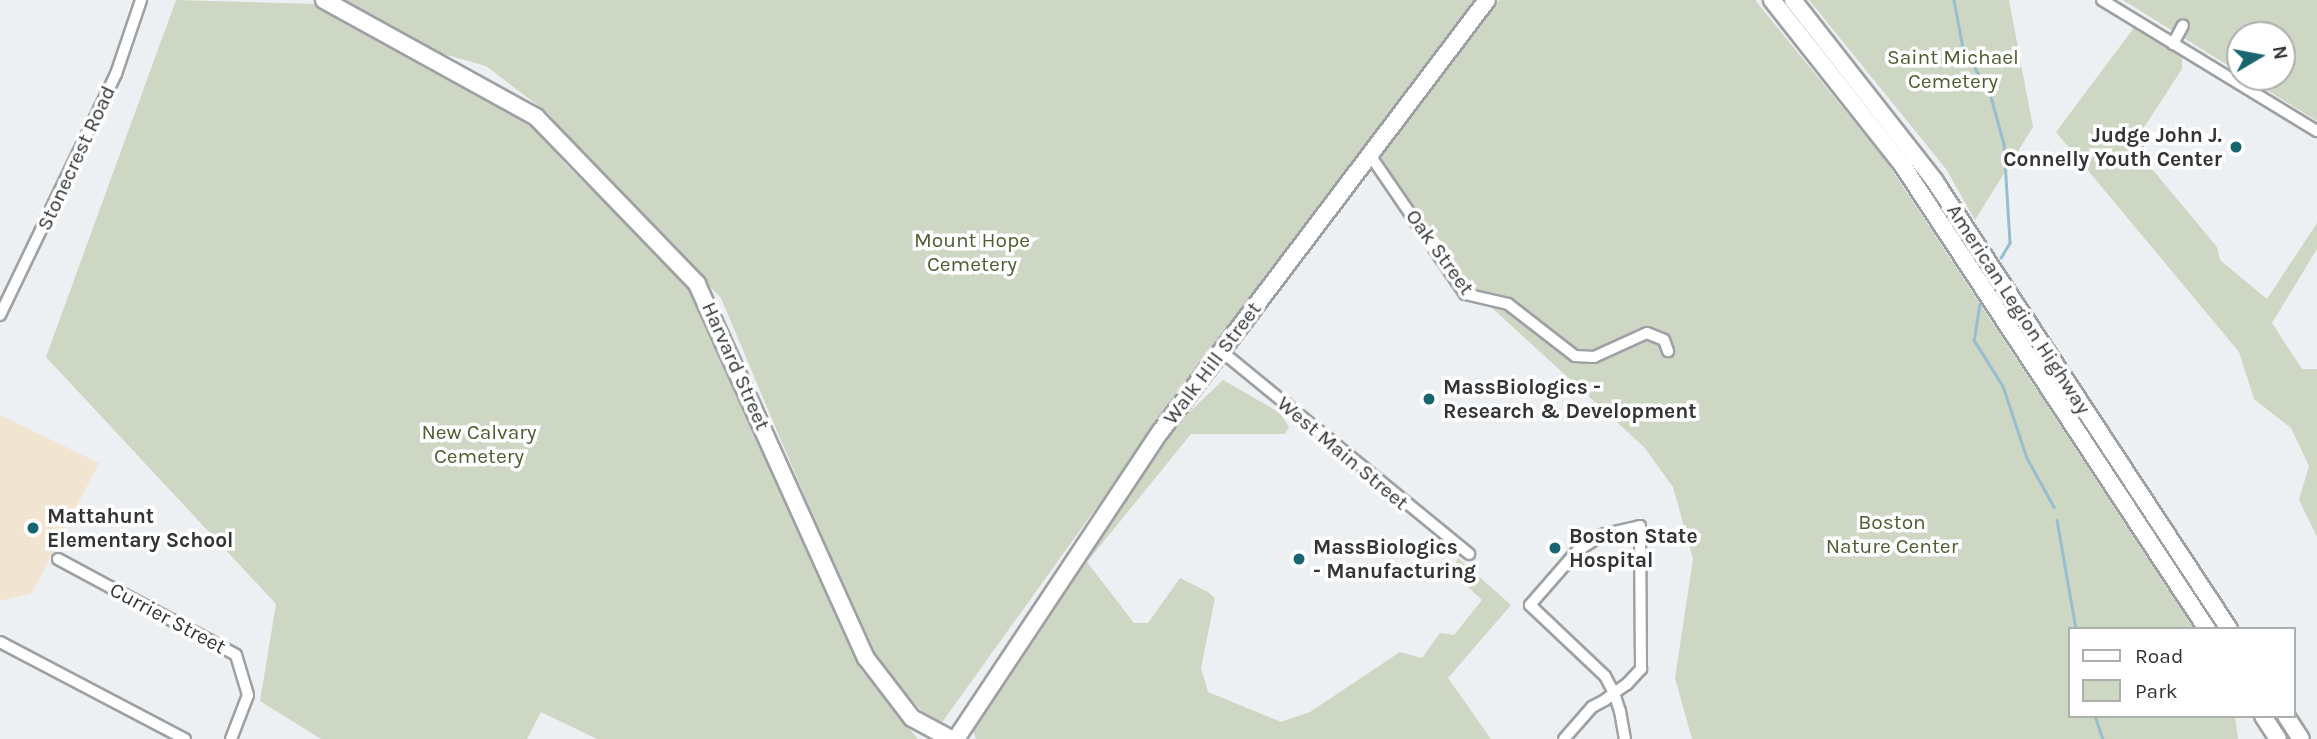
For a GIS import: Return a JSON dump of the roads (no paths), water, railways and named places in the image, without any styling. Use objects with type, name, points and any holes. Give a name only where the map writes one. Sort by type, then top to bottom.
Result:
[{"type":"main road","name":"Harvard Street","points":[[324,0],[536,117],[697,284],[866,658],[912,718],[954,739]]},
{"type":"main road","name":"Walk Hill Street","points":[[954,739],[1014,644],[1220,350],[1487,0]]},
{"type":"main road","name":"American Legion Highway","points":[[1772,0],[1903,166],[2206,627]]},
{"type":"main road","name":"American Legion Highway","points":[[1793,0],[1934,180],[2228,627]]},
{"type":"main road","points":[[2264,718],[2278,739]]},
{"type":"main road","points":[[2287,718],[2301,739]]},
{"type":"street","name":"Stonecrest Road","points":[[1,313],[116,74],[141,0]]},
{"type":"street","points":[[2102,0],[2317,131]]},
{"type":"street","points":[[2173,44],[2183,25]]},
{"type":"street","name":"Oak Street","points":[[1370,155],[1465,294],[1508,304],[1581,358],[1647,333],[1664,340],[1668,351]]},
{"type":"street","name":"West Main Street","points":[[1220,350],[1469,554]]},
{"type":"street","points":[[1564,739],[1592,706],[1614,693],[1641,669],[1640,526],[1604,534],[1578,550],[1530,605],[1594,661],[1614,693],[1625,739]]},
{"type":"street","name":"Currier Street","points":[[58,559],[236,655],[248,695],[231,739]]},
{"type":"street","points":[[0,642],[185,739]]},
{"type":"waterway","points":[[1954,0],[1963,48],[1987,88]]},
{"type":"waterway","points":[[1991,97],[2004,144],[2010,243],[2001,258]]},
{"type":"waterway","points":[[1980,304],[1974,340],[2003,386],[2027,458],[2054,507]]},
{"type":"waterway","points":[[2057,520],[2076,627]]},
{"type":"waterway","points":[[2096,718],[2103,739]]},
{"type":"place","name":"Judge John J. Connelly Youth Center","points":[[2236,147]]},
{"type":"place","name":"MassBiologics - Research & Development","points":[[1429,399]]},
{"type":"place","name":"Mattahunt Elementary School","points":[[33,528]]},
{"type":"place","name":"Boston State Hospital","points":[[1555,548]]},
{"type":"place","name":"MassBiologics - Manufacturing","points":[[1299,559]]},
{"type":"park label","name":"Saint Michael Cemetery","points":[[1953,69]]},
{"type":"park label","name":"Mount Hope Cemetery","points":[[972,252]]},
{"type":"park label","name":"New Calvary Cemetery","points":[[479,444]]},
{"type":"park label","name":"Boston Nature Center","points":[[1892,534]]}]
